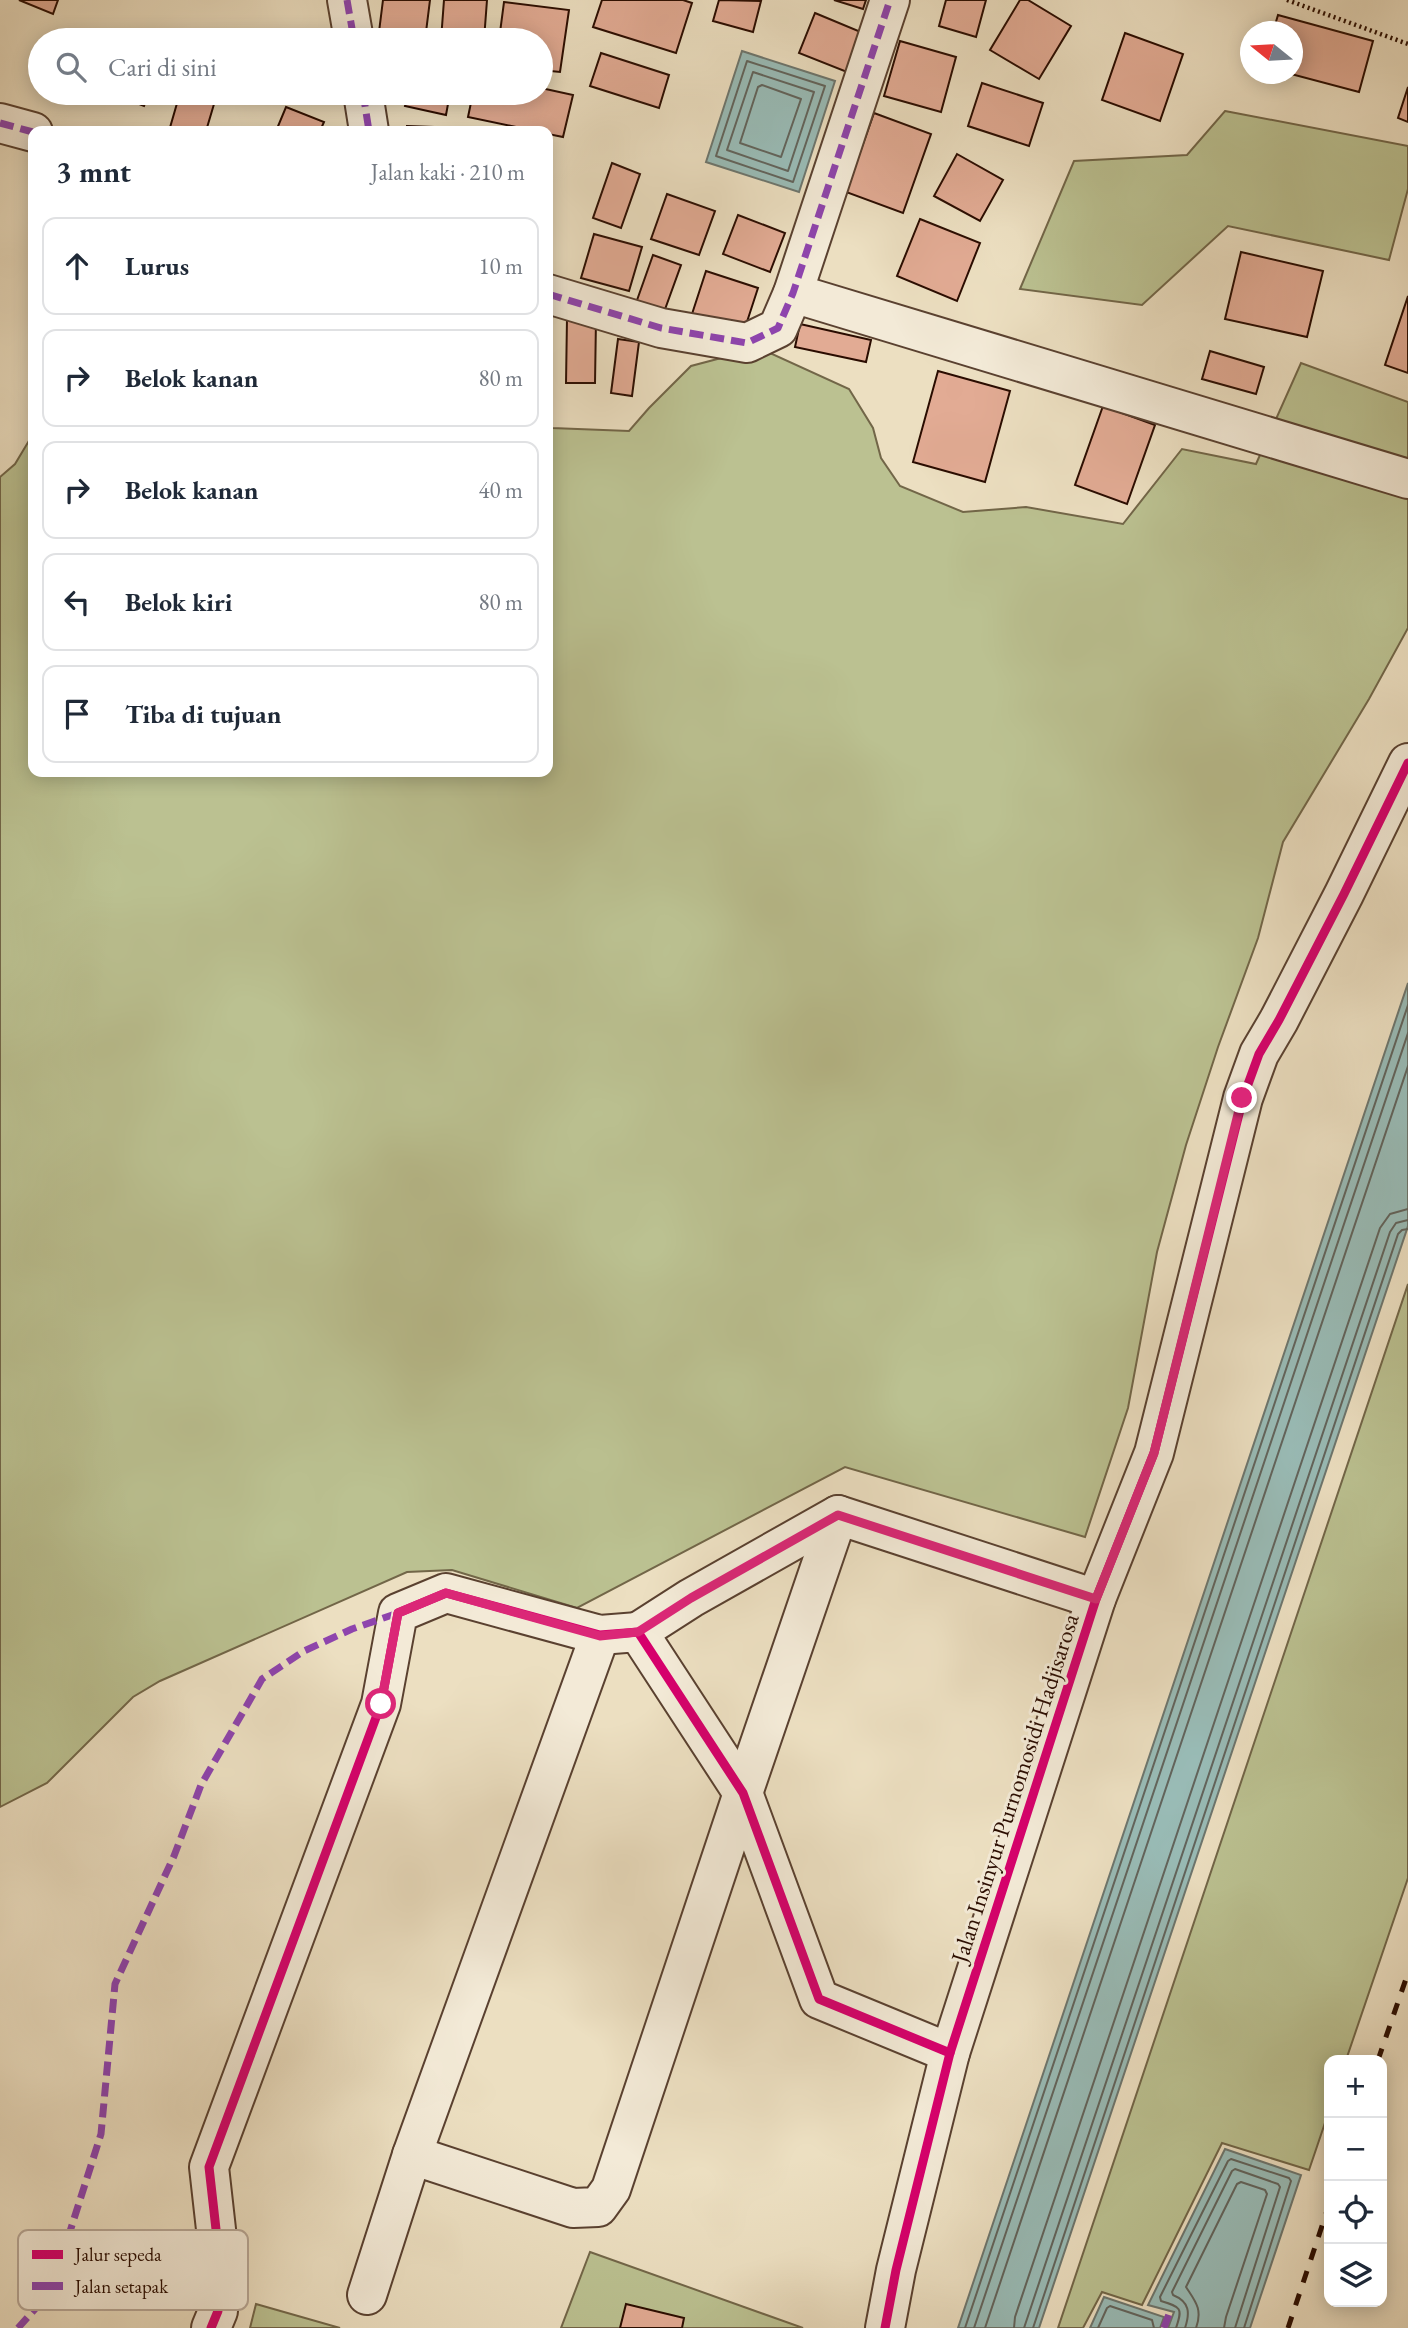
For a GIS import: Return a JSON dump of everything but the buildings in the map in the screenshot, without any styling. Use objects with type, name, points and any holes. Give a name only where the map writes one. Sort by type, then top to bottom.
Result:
[{"type":"street","points":[[347,0],[352,28]]},
{"type":"street","points":[[553,296],[661,328],[747,343],[778,328],[793,293],[890,0]]},
{"type":"street","points":[[365,105],[368,126]]},
{"type":"street","points":[[0,123],[28,131]]},
{"type":"street","points":[[793,293],[1408,478]]},
{"type":"street","name":"Jalan Insinyur Purnomosidi Hadjisarosa","points":[[884,2328],[950,2053],[1096,1599],[1154,1453],[1242,1098],[1259,1054],[1332,917],[1408,763]]},
{"type":"street","points":[[216,2230],[209,2166],[381,1704],[398,1613],[446,1593],[600,1636],[638,1632],[691,1598],[838,1515],[1096,1599]]},
{"type":"street","points":[[412,2155],[573,2207],[598,2207],[611,2189],[838,1515]]},
{"type":"street","points":[[638,1632],[743,1793],[819,1999],[950,2053]]},
{"type":"street","points":[[367,2295],[412,2155],[600,1636]]},
{"type":"street","points":[[211,2328],[218,2310]]},
{"type":"path","points":[[1287,0],[1408,44]]},
{"type":"green space","points":[[1225,111],[1408,146],[1408,189],[1389,260],[1228,226],[1142,305],[1020,289],[1074,161],[1187,155]]},
{"type":"green space","points":[[759,348],[849,389],[873,428],[881,458],[900,486],[963,512],[1026,507],[1123,524],[1182,449],[1256,464],[1301,363],[1408,402],[1408,628],[1369,699],[1283,842],[1258,938],[1186,1145],[1157,1252],[1128,1408],[1085,1537],[845,1467],[577,1608],[452,1570],[407,1572],[160,1681],[133,1697],[47,1783],[0,1807],[0,477],[15,464],[28,442],[28,777],[553,777],[553,428],[629,431],[691,366]]},
{"type":"green space","points":[[1408,1284],[1408,1878],[1348,2055],[1324,2055],[1324,2126],[1309,2170],[1222,2143],[1142,2305],[1102,2292],[1083,2328],[1058,2328]]},
{"type":"green space","points":[[590,2252],[803,2328],[561,2328]]},
{"type":"green space","points":[[256,2304],[340,2328],[250,2328]]},
{"type":"water","points":[[742,51],[835,81],[799,192],[706,162]]},
{"type":"water","points":[[1408,983],[1408,1226],[1039,2328],[958,2328]]},
{"type":"water","points":[[1225,2149],[1301,2175],[1250,2328],[1168,2328],[1174,2312],[1148,2305]]},
{"type":"water","points":[[1104,2297],[1164,2317],[1160,2328],[1090,2328]]},
{"type":"railway","points":[[1380,2055],[1408,1973]]},
{"type":"railway","points":[[1288,2328],[1324,2220]]},
{"type":"marked path","points":[[347,0],[352,28]]},
{"type":"marked path","points":[[553,296],[661,328],[747,343],[778,328],[793,293],[890,0]]},
{"type":"marked path","points":[[365,105],[368,126]]},
{"type":"marked path","points":[[0,123],[28,131]]},
{"type":"marked path","points":[[70,2230],[101,2134],[115,1984],[174,1856],[201,1785],[262,1679],[304,1651],[352,1629],[398,1613]]},
{"type":"marked path","points":[[18,2328],[34,2310]]},
{"type":"marked path","points":[[1164,2328],[1169,2314]]},
{"type":"cycle path","points":[[885,2328],[896,2270],[950,2053],[1096,1599],[1154,1453],[1243,1098],[1259,1054],[1344,894],[1408,763]]},
{"type":"cycle path","points":[[216,2230],[209,2167],[381,1704],[398,1613],[446,1593],[600,1635],[638,1632],[743,1793],[819,1999],[950,2053]]},
{"type":"cycle path","points":[[211,2328],[218,2310]]},
{"type":"route","points":[[381,1704],[398,1613],[446,1593],[600,1636],[638,1632],[691,1598],[838,1515],[1096,1599],[1154,1453],[1242,1098]]}]
